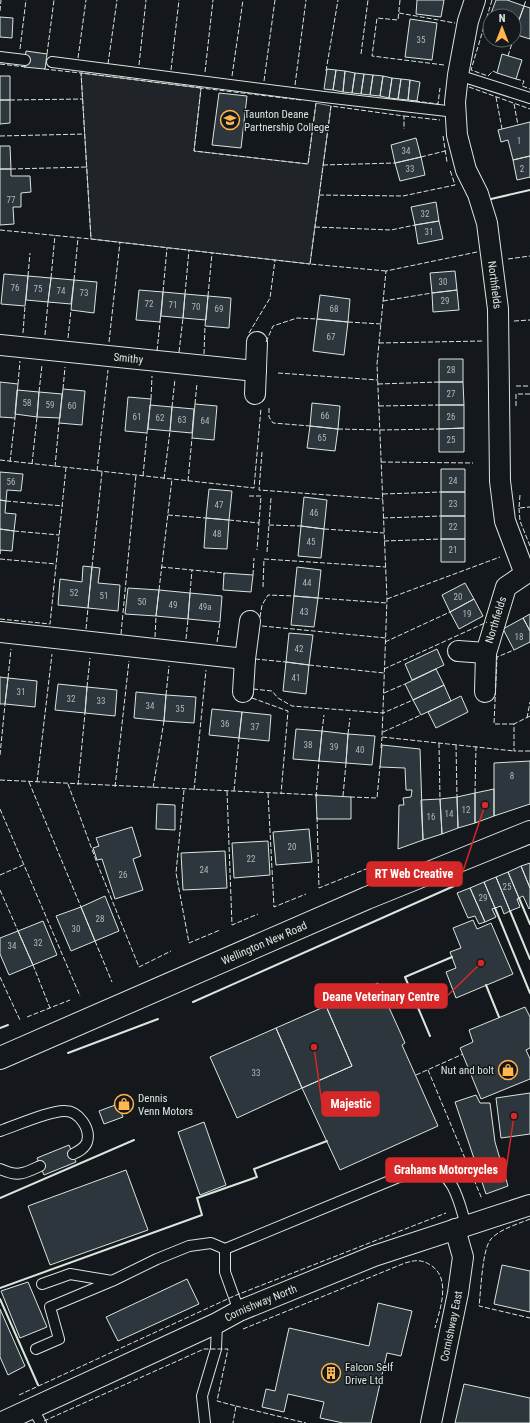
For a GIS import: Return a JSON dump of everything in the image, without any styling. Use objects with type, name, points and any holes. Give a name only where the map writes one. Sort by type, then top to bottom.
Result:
[{"type":"main road","name":"Wellington New Road","points":[[0,1058],[368,898],[530,832]]},
{"type":"street","name":"Northfields","points":[[475,0],[468,21],[458,75],[455,102],[457,135],[466,170],[478,194],[487,223],[498,309],[500,480],[505,521],[527,573],[506,587],[486,653],[485,692]]},
{"type":"street","points":[[255,394],[257,342]]},
{"type":"street","name":"Smithy","points":[[0,345],[256,371]]},
{"type":"street","points":[[243,692],[245,659],[250,621]]},
{"type":"street","points":[[0,632],[245,659]]},
{"type":"street","name":"Northfields","points":[[458,651],[486,653]]},
{"type":"street","name":"Cornishway North","points":[[0,1423],[37,1416],[239,1311],[374,1256],[530,1204]]},
{"type":"street","name":"Cornishway East","points":[[431,1423],[458,1293],[463,1257],[461,1227]]},
{"type":"lane","points":[[0,57],[25,60]]},
{"type":"lane","points":[[52,62],[324,97],[456,112]]},
{"type":"lane","points":[[458,75],[530,98]]},
{"type":"lane","points":[[0,1131],[48,1114],[65,1110],[73,1113],[82,1120],[87,1130],[87,1142],[83,1149],[73,1154]]},
{"type":"lane","points":[[0,1169],[12,1174],[26,1173],[40,1166]]},
{"type":"lane","points":[[36,1349],[59,1339],[50,1307],[112,1281],[157,1259],[190,1246],[211,1243],[225,1249],[398,1177],[428,1169],[444,1174],[454,1188],[461,1227]]},
{"type":"lane","points":[[225,1249],[225,1272],[239,1311]]},
{"type":"lane","points":[[42,1284],[70,1274],[112,1281]]},
{"type":"lane","points":[[205,1423],[202,1396],[216,1349],[217,1323]]},
{"type":"shaded area","points":[[81,73],[201,88],[194,151],[308,164],[316,103],[331,106],[310,264],[91,239]]},
{"type":"building","points":[[417,0],[444,0],[441,17],[416,14]]},
{"type":"building","points":[[496,0],[507,0],[524,6],[522,12],[522,8],[493,8]]},
{"type":"building","points":[[524,6],[530,8],[530,39],[522,36],[522,12]]},
{"type":"building","points":[[0,17],[13,18],[12,38],[0,37]]},
{"type":"building","points":[[410,19],[437,23],[432,60],[405,57]]},
{"type":"building","points":[[26,51],[47,54],[45,69],[24,67]]},
{"type":"building","points":[[502,54],[522,60],[516,79],[497,73]]},
{"type":"building","points":[[327,69],[336,70],[333,90],[324,89]]},
{"type":"building","points":[[336,70],[345,71],[343,92],[333,90]]},
{"type":"building","points":[[345,71],[355,73],[352,93],[343,92]]},
{"type":"building","points":[[355,73],[364,74],[361,94],[352,93]]},
{"type":"building","points":[[364,74],[373,75],[370,95],[361,94]]},
{"type":"building","points":[[373,75],[383,76],[380,96],[370,95]]},
{"type":"building","points":[[0,76],[10,76],[10,100],[0,100]]},
{"type":"building","points":[[383,76],[392,78],[389,98],[380,96]]},
{"type":"building","points":[[392,78],[401,79],[398,99],[389,98]]},
{"type":"building","points":[[401,79],[410,80],[408,100],[398,99]]},
{"type":"building","points":[[410,80],[420,82],[417,101],[408,100]]},
{"type":"building","name":"Taunton Deane Partnership College","points":[[219,93],[247,96],[241,148],[212,145]]},
{"type":"building","points":[[0,100],[10,100],[10,123],[0,124]]},
{"type":"building","points":[[530,122],[530,156],[513,160],[508,140],[501,142],[498,130]]},
{"type":"building","points":[[416,138],[421,157],[395,163],[391,145]]},
{"type":"building","points":[[0,146],[10,146],[11,169],[0,169]]},
{"type":"building","points":[[530,156],[530,177],[517,180],[513,160]]},
{"type":"building","points":[[421,157],[425,175],[400,181],[395,163]]},
{"type":"building","points":[[0,169],[11,169],[11,176],[30,176],[31,192],[21,193],[21,207],[13,207],[14,224],[0,225]]},
{"type":"building","points":[[436,202],[439,221],[415,225],[411,207]]},
{"type":"building","points":[[439,221],[443,239],[418,244],[415,225]]},
{"type":"building","points":[[455,271],[457,290],[432,293],[430,273]]},
{"type":"building","points":[[4,274],[28,276],[25,306],[1,304]]},
{"type":"building","points":[[28,276],[51,278],[48,302],[26,300]]},
{"type":"building","points":[[51,278],[74,280],[71,304],[48,302]]},
{"type":"building","points":[[74,280],[97,282],[94,313],[71,310]]},
{"type":"building","points":[[139,290],[163,292],[160,322],[136,320]]},
{"type":"building","points":[[457,290],[459,310],[433,312],[432,293]]},
{"type":"building","points":[[163,292],[185,294],[183,318],[161,316]]},
{"type":"building","points":[[185,294],[208,296],[206,320],[183,318]]},
{"type":"building","points":[[320,295],[350,299],[348,322],[317,319]]},
{"type":"building","points":[[208,296],[231,298],[229,328],[205,326]]},
{"type":"building","points":[[317,319],[348,322],[344,355],[313,351]]},
{"type":"building","points":[[439,359],[463,359],[463,382],[439,382]]},
{"type":"building","points":[[0,382],[18,384],[15,418],[0,417]]},
{"type":"building","points":[[439,382],[463,382],[464,405],[439,405]]},
{"type":"building","points":[[63,389],[85,391],[82,425],[59,423]]},
{"type":"building","points":[[17,390],[39,392],[37,417],[15,414]]},
{"type":"building","points":[[39,392],[62,394],[60,418],[37,417]]},
{"type":"building","points":[[128,397],[151,399],[147,433],[125,431]]},
{"type":"building","points":[[312,403],[340,406],[338,429],[310,426]]},
{"type":"building","points":[[195,404],[217,406],[214,440],[192,438]]},
{"type":"building","points":[[150,405],[172,407],[170,431],[148,429]]},
{"type":"building","points":[[439,405],[464,405],[464,428],[439,429]]},
{"type":"building","points":[[172,407],[194,409],[192,433],[170,431]]},
{"type":"building","points":[[310,426],[338,429],[335,451],[307,448]]},
{"type":"building","points":[[464,428],[464,452],[439,452],[439,429]]},
{"type":"building","points":[[441,469],[465,469],[465,492],[441,492]]},
{"type":"building","points":[[0,472],[23,474],[21,491],[7,490],[6,501],[0,500]]},
{"type":"building","points":[[209,489],[232,491],[229,520],[206,518]]},
{"type":"building","points":[[441,492],[465,492],[465,516],[441,516]]},
{"type":"building","points":[[304,497],[327,500],[324,529],[301,526]]},
{"type":"building","points":[[0,500],[6,501],[5,513],[16,514],[14,531],[0,529]]},
{"type":"building","points":[[441,516],[465,516],[465,539],[441,539]]},
{"type":"building","points":[[206,518],[229,520],[227,549],[204,548]]},
{"type":"building","points":[[301,526],[324,529],[321,558],[298,556]]},
{"type":"building","points":[[0,529],[14,531],[12,551],[0,550]]},
{"type":"building","points":[[441,539],[465,539],[465,562],[441,562]]},
{"type":"building","points":[[83,566],[92,567],[88,608],[58,605],[60,579],[82,582]]},
{"type":"building","points":[[92,567],[100,568],[98,583],[120,585],[118,611],[88,608]]},
{"type":"building","points":[[297,567],[321,570],[318,598],[294,596]]},
{"type":"building","points":[[224,573],[253,575],[251,592],[223,590]]},
{"type":"building","points":[[465,583],[474,599],[450,612],[442,595]]},
{"type":"building","points":[[128,588],[159,590],[156,616],[125,614]]},
{"type":"building","points":[[159,590],[190,593],[188,619],[156,616]]},
{"type":"building","points":[[190,593],[222,596],[220,622],[188,619]]},
{"type":"building","points":[[294,596],[318,598],[314,627],[291,625]]},
{"type":"building","points":[[474,599],[483,616],[459,629],[450,612]]},
{"type":"building","points":[[530,614],[530,631],[523,618]]},
{"type":"building","points":[[523,618],[530,631],[530,642],[514,650],[503,629]]},
{"type":"building","points":[[289,633],[313,635],[309,665],[286,662]]},
{"type":"building","points":[[437,649],[444,665],[412,680],[405,664]]},
{"type":"building","points":[[286,662],[309,665],[306,694],[283,691]]},
{"type":"building","points":[[436,669],[444,685],[413,700],[405,684]]},
{"type":"building","points":[[0,677],[8,678],[5,704],[0,704]]},
{"type":"building","points":[[8,678],[37,681],[35,707],[5,704]]},
{"type":"building","points":[[58,684],[87,687],[85,713],[55,710]]},
{"type":"building","points":[[444,685],[451,701],[421,715],[413,700]]},
{"type":"building","points":[[87,687],[117,690],[115,716],[85,713]]},
{"type":"building","points":[[136,692],[166,695],[164,721],[134,718]]},
{"type":"building","points":[[166,695],[196,697],[194,723],[164,721]]},
{"type":"building","points":[[461,696],[468,712],[436,728],[428,712]]},
{"type":"building","points":[[212,709],[242,712],[239,738],[209,735]]},
{"type":"building","points":[[242,712],[271,715],[269,741],[239,738]]},
{"type":"building","points":[[296,729],[322,731],[319,761],[293,759]]},
{"type":"building","points":[[322,731],[348,734],[346,763],[319,761]]},
{"type":"building","points":[[348,734],[375,736],[372,765],[346,763]]},
{"type":"building","points":[[382,745],[420,749],[423,840],[398,849],[399,805],[404,805],[403,798],[411,797],[412,790],[406,790],[405,768],[380,767]]},
{"type":"building","points":[[530,761],[530,804],[494,816],[494,763]]},
{"type":"building","points":[[494,789],[494,816],[475,823],[475,793]]},
{"type":"building","points":[[475,793],[475,823],[458,828],[457,797]]},
{"type":"building","points":[[316,795],[351,797],[351,819],[317,819]]},
{"type":"building","points":[[457,797],[458,828],[442,834],[440,799]]},
{"type":"building","points":[[440,799],[442,834],[423,840],[421,800]]},
{"type":"building","points":[[157,804],[175,805],[175,830],[156,829]]},
{"type":"building","points":[[132,827],[141,856],[133,859],[143,890],[115,899],[102,859],[97,860],[93,848],[99,846],[96,838]]},
{"type":"building","points":[[309,829],[312,862],[276,865],[273,832]]},
{"type":"building","points":[[268,841],[270,875],[234,878],[232,843]]},
{"type":"building","points":[[225,851],[227,888],[183,890],[181,853]]},
{"type":"building","points":[[530,863],[530,888],[521,866]]},
{"type":"building","points":[[521,866],[530,888],[529,909],[523,896],[519,898],[508,872]]},
{"type":"building","points":[[508,872],[519,898],[517,899],[520,907],[510,911],[496,877]]},
{"type":"building","points":[[496,877],[510,911],[504,914],[501,906],[495,908],[484,882]]},
{"type":"building","points":[[484,882],[495,908],[492,909],[496,917],[485,922],[470,888]]},
{"type":"building","points":[[470,888],[485,922],[479,924],[475,916],[468,918],[457,893]]},
{"type":"building","points":[[105,896],[119,931],[95,941],[81,907]]},
{"type":"building","points":[[81,907],[95,941],[71,951],[56,916]]},
{"type":"building","points":[[473,920],[477,929],[491,923],[513,974],[456,998],[446,972],[456,968],[450,952],[461,948],[453,928]]},
{"type":"building","points":[[43,921],[57,955],[33,965],[18,931]]},
{"type":"building","points":[[18,931],[33,965],[9,975],[0,954],[0,938]]},
{"type":"building","points":[[378,983],[405,1043],[402,1045],[438,1126],[340,1170],[302,1088],[352,1066],[326,1006]]},
{"type":"building","points":[[326,1006],[352,1066],[302,1088],[276,1028]]},
{"type":"building","points":[[525,1007],[530,1017],[530,1048],[526,1050],[530,1059],[530,1079],[481,1099],[460,1048],[473,1042],[469,1030]]},
{"type":"building","points":[[276,1028],[302,1088],[237,1118],[210,1057]]},
{"type":"building","points":[[530,1093],[530,1134],[501,1138],[496,1098]]},
{"type":"building","points":[[476,1095],[480,1103],[490,1103],[495,1142],[508,1186],[486,1194],[455,1102]]},
{"type":"building","points":[[118,1104],[123,1117],[104,1124],[99,1111]]},
{"type":"building","points":[[204,1122],[226,1185],[200,1195],[178,1132]]},
{"type":"building","points":[[69,1145],[76,1162],[44,1175],[37,1158]]},
{"type":"building","points":[[126,1170],[148,1230],[50,1265],[28,1206]]},
{"type":"building","points":[[502,1265],[530,1271],[530,1312],[494,1304]]},
{"type":"building","points":[[187,1279],[199,1304],[118,1341],[106,1317]]},
{"type":"building","points":[[28,1282],[47,1327],[20,1338],[1,1291]]},
{"type":"building","name":"Falcon Self Drive Ltd","points":[[378,1303],[412,1311],[401,1356],[387,1353],[371,1423],[343,1423],[320,1418],[324,1402],[288,1394],[284,1412],[262,1407],[266,1389],[275,1391],[289,1328],[369,1346]]},
{"type":"building","points":[[0,1309],[25,1366],[8,1375],[0,1357]]},
{"type":"building","points":[[464,1384],[530,1398],[530,1423],[455,1423]]},
{"type":"fence","points":[[0,11],[1,0]]},
{"type":"fence","points":[[20,49],[26,0]]},
{"type":"fence","points":[[47,54],[54,0]]},
{"type":"fence","points":[[78,58],[86,0]]},
{"type":"fence","points":[[108,64],[117,0]]},
{"type":"fence","points":[[139,65],[146,0]]},
{"type":"fence","points":[[171,70],[179,0]]},
{"type":"fence","points":[[205,72],[213,0]]},
{"type":"fence","points":[[232,76],[243,0]]},
{"type":"fence","points":[[264,81],[275,0]]},
{"type":"fence","points":[[295,85],[306,0]]},
{"type":"fence","points":[[326,71],[338,0]]},
{"type":"fence","points":[[361,54],[368,0]]},
{"type":"fence","points":[[400,0],[398,20],[377,18],[372,56],[444,65]]},
{"type":"fence","points":[[492,0],[471,70],[488,76],[493,71],[497,73]]},
{"type":"fence","points":[[524,6],[526,0]]},
{"type":"fence","points":[[399,13],[455,23]]},
{"type":"fence","points":[[508,56],[510,48]]},
{"type":"fence","points":[[0,64],[26,67]]},
{"type":"fence","points":[[44,69],[81,73]]},
{"type":"fence","points":[[201,88],[81,73],[91,239],[310,264]]},
{"type":"fence","points":[[516,79],[524,81],[522,86],[530,89]]},
{"type":"fence","points":[[469,87],[530,109]]},
{"type":"fence","points":[[301,100],[201,88],[194,151],[308,164],[316,103]]},
{"type":"fence","points":[[415,101],[438,104],[440,88]]},
{"type":"fence","points":[[496,97],[502,129]]},
{"type":"fence","points":[[10,100],[83,99]]},
{"type":"fence","points":[[514,104],[518,125]]},
{"type":"fence","points":[[386,271],[310,264],[331,106],[404,116],[404,129]]},
{"type":"fence","points":[[404,116],[440,120]]},
{"type":"fence","points":[[0,136],[85,134]]},
{"type":"fence","points":[[443,136],[447,162]]},
{"type":"fence","points":[[421,157],[445,151]]},
{"type":"fence","points":[[323,165],[395,163]]},
{"type":"fence","points":[[11,169],[87,167]]},
{"type":"fence","points":[[319,195],[403,196],[455,185],[450,170]]},
{"type":"fence","points":[[315,227],[391,230],[415,225]]},
{"type":"fence","points":[[0,230],[91,239]]},
{"type":"fence","points":[[51,278],[55,235]]},
{"type":"fence","points":[[74,280],[78,238]]},
{"type":"fence","points":[[109,342],[120,242]]},
{"type":"fence","points":[[163,292],[167,248]]},
{"type":"fence","points":[[185,294],[189,250]]},
{"type":"fence","points":[[477,252],[386,271],[377,364],[387,599],[382,737],[514,751]]},
{"type":"fence","points":[[28,276],[30,253]]},
{"type":"fence","points":[[208,296],[212,253]]},
{"type":"fence","points":[[508,259],[530,256]]},
{"type":"fence","points":[[249,333],[270,298],[275,260]]},
{"type":"fence","points":[[383,301],[432,293]]},
{"type":"fence","points":[[45,335],[48,302]]},
{"type":"fence","points":[[23,333],[25,306]]},
{"type":"fence","points":[[68,338],[71,310]]},
{"type":"fence","points":[[179,352],[183,318]]},
{"type":"fence","points":[[266,342],[273,326],[297,318],[317,319]]},
{"type":"fence","points":[[514,321],[530,320]]},
{"type":"fence","points":[[157,351],[160,322]]},
{"type":"fence","points":[[348,322],[381,324]]},
{"type":"fence","points":[[204,354],[205,326]]},
{"type":"fence","points":[[379,343],[483,341]]},
{"type":"fence","points":[[18,384],[20,361]]},
{"type":"fence","points":[[39,392],[42,365]]},
{"type":"fence","points":[[63,389],[65,367]]},
{"type":"fence","points":[[97,471],[108,370]]},
{"type":"fence","points":[[278,373],[378,380]]},
{"type":"fence","points":[[151,399],[152,376]]},
{"type":"fence","points":[[172,407],[175,379]]},
{"type":"fence","points":[[378,384],[439,382]]},
{"type":"fence","points":[[195,404],[197,383]]},
{"type":"fence","points":[[516,386],[530,386]]},
{"type":"fence","points":[[516,406],[516,394],[530,394]]},
{"type":"fence","points":[[379,406],[439,405]]},
{"type":"fence","points":[[0,460],[254,488],[261,408]]},
{"type":"fence","points":[[269,408],[269,417],[273,423],[310,426]]},
{"type":"fence","points":[[32,464],[37,417]]},
{"type":"fence","points":[[10,462],[15,418]]},
{"type":"fence","points":[[55,467],[59,423]]},
{"type":"fence","points":[[338,429],[439,429]]},
{"type":"fence","points":[[164,479],[170,431]]},
{"type":"fence","points":[[143,476],[147,433]]},
{"type":"fence","points":[[188,481],[192,438]]},
{"type":"fence","points":[[262,452],[259,490],[383,499]]},
{"type":"fence","points":[[381,462],[473,463]]},
{"type":"fence","points":[[0,619],[50,624],[66,468]]},
{"type":"fence","points":[[92,567],[102,472]]},
{"type":"fence","points":[[121,634],[136,475]]},
{"type":"fence","points":[[159,590],[172,479]]},
{"type":"fence","points":[[383,494],[441,492]]},
{"type":"fence","points":[[520,495],[519,508],[530,507]]},
{"type":"fence","points":[[249,496],[261,496],[259,523]]},
{"type":"fence","points":[[267,552],[271,498]]},
{"type":"fence","points":[[6,501],[63,506]]},
{"type":"fence","points":[[519,508],[520,521],[530,546]]},
{"type":"fence","points":[[168,515],[206,518]]},
{"type":"fence","points":[[383,518],[441,516]]},
{"type":"fence","points":[[229,520],[259,523],[257,550]]},
{"type":"fence","points":[[269,525],[301,526]]},
{"type":"fence","points":[[324,529],[384,533]]},
{"type":"fence","points":[[14,531],[59,535]]},
{"type":"fence","points":[[384,541],[441,539]]},
{"type":"fence","points":[[387,599],[500,557]]},
{"type":"fence","points":[[253,575],[254,558]]},
{"type":"fence","points":[[0,559],[56,564]]},
{"type":"fence","points":[[263,587],[264,559],[386,567]]},
{"type":"fence","points":[[161,567],[224,573],[224,575]]},
{"type":"fence","points":[[190,593],[192,570]]},
{"type":"fence","points":[[260,617],[262,605],[268,595],[294,596]]},
{"type":"fence","points":[[318,598],[387,603]]},
{"type":"fence","points":[[86,629],[88,608]]},
{"type":"fence","points":[[385,642],[450,612]]},
{"type":"fence","points":[[155,637],[156,616]]},
{"type":"fence","points":[[186,639],[188,619]]},
{"type":"fence","points":[[217,642],[220,622]]},
{"type":"fence","points":[[384,669],[487,622]]},
{"type":"fence","points":[[262,626],[386,638]]},
{"type":"fence","points":[[8,678],[11,649]]},
{"type":"fence","points":[[514,650],[497,657],[494,724],[514,724]]},
{"type":"fence","points":[[37,782],[52,654]]},
{"type":"fence","points":[[87,687],[90,658]]},
{"type":"fence","points":[[255,659],[286,662]]},
{"type":"fence","points":[[115,787],[129,661]]},
{"type":"fence","points":[[309,665],[384,673]]},
{"type":"fence","points":[[166,695],[169,666]]},
{"type":"fence","points":[[194,790],[206,670]]},
{"type":"fence","points":[[384,693],[405,684]]},
{"type":"fence","points":[[253,689],[272,691],[278,698],[292,706],[383,713],[413,700]]},
{"type":"fence","points":[[252,698],[288,711],[281,794]]},
{"type":"fence","points":[[527,718],[530,702]]},
{"type":"fence","points":[[0,755],[5,704]]},
{"type":"fence","points":[[78,785],[85,713]]},
{"type":"fence","points":[[322,731],[324,715]]},
{"type":"fence","points":[[383,732],[421,715]]},
{"type":"fence","points":[[530,716],[514,724],[514,751],[530,751]]},
{"type":"fence","points":[[348,734],[350,718]]},
{"type":"fence","points":[[153,788],[164,721]]},
{"type":"fence","points":[[381,748],[382,737]]},
{"type":"fence","points":[[234,791],[239,738]]},
{"type":"fence","points":[[439,743],[440,799]]},
{"type":"fence","points":[[456,745],[457,797]]},
{"type":"fence","points":[[475,793],[476,746]]},
{"type":"fence","points":[[316,797],[319,761]]},
{"type":"fence","points":[[343,796],[346,763]]},
{"type":"fence","points":[[350,797],[377,798],[380,766]]},
{"type":"fence","points":[[0,780],[318,795]]},
{"type":"fence","points":[[29,782],[81,907]]},
{"type":"fence","points":[[68,784],[97,863],[139,967],[171,951]]},
{"type":"fence","points":[[184,790],[176,873],[189,943],[220,930]]},
{"type":"fence","points":[[227,791],[232,925],[258,914]]},
{"type":"fence","points":[[268,793],[274,907],[306,894]]},
{"type":"fence","points":[[0,809],[80,996]]},
{"type":"fence","points":[[317,817],[319,888],[376,865]]},
{"type":"fence","points":[[0,875],[23,865]]},
{"type":"fence","points":[[0,890],[18,931]]},
{"type":"fence","points":[[95,941],[112,982]]},
{"type":"fence","points":[[33,965],[50,1008]]},
{"type":"fence","points":[[0,977],[20,1020]]},
{"type":"fence","points":[[27,1017],[70,1000]]},
{"type":"fence","points":[[416,1075],[463,1054]]},
{"type":"fence","points":[[428,1070],[482,1199]]},
{"type":"fence","points":[[19,1395],[234,1296],[446,1213]]},
{"type":"fence","points":[[530,1219],[499,1232],[488,1244],[482,1271],[479,1306],[530,1318]]},
{"type":"fence","points":[[243,1329],[412,1261],[425,1262],[432,1266],[438,1272],[441,1279],[443,1287],[441,1304],[435,1328]]},
{"type":"fence","points":[[44,1421],[204,1349],[228,1349],[217,1401],[236,1406],[233,1423]]},
{"type":"fence","points":[[236,1406],[306,1423]]},
{"type":"wall","points":[[491,199],[530,190]]},
{"type":"wall","points":[[193,1002],[454,886]]},
{"type":"wall","points":[[519,898],[530,924]]},
{"type":"wall","points":[[495,908],[530,993]]},
{"type":"wall","points":[[510,911],[530,959]]},
{"type":"wall","points":[[430,1036],[405,977],[452,957]]},
{"type":"wall","points":[[486,985],[499,1017]]},
{"type":"wall","points":[[68,1053],[158,1019]]},
{"type":"wall","points":[[0,1028],[8,1025]]},
{"type":"wall","points":[[0,1198],[134,1140]]},
{"type":"wall","points":[[0,1288],[202,1215],[197,1198],[257,1177],[254,1169],[327,1141]]},
{"type":"wall","points":[[0,1299],[38,1385]]},
{"type":"place","name":"Taunton Deane Partnership College","points":[[230,120]]},
{"type":"place","name":"RT Web Creative","points":[[485,805]]},
{"type":"place","name":"Deane Veterinary Centre","points":[[481,963]]},
{"type":"place","name":"Majestic","points":[[314,1047]]},
{"type":"place","name":"Nut and bolt","points":[[508,1070]]},
{"type":"place","name":"Dennis Venn Motors","points":[[124,1104]]},
{"type":"place","name":"Grahams Motorcycles","points":[[514,1116]]},
{"type":"place","name":"Falcon Self Drive Ltd","points":[[331,1373]]}]
